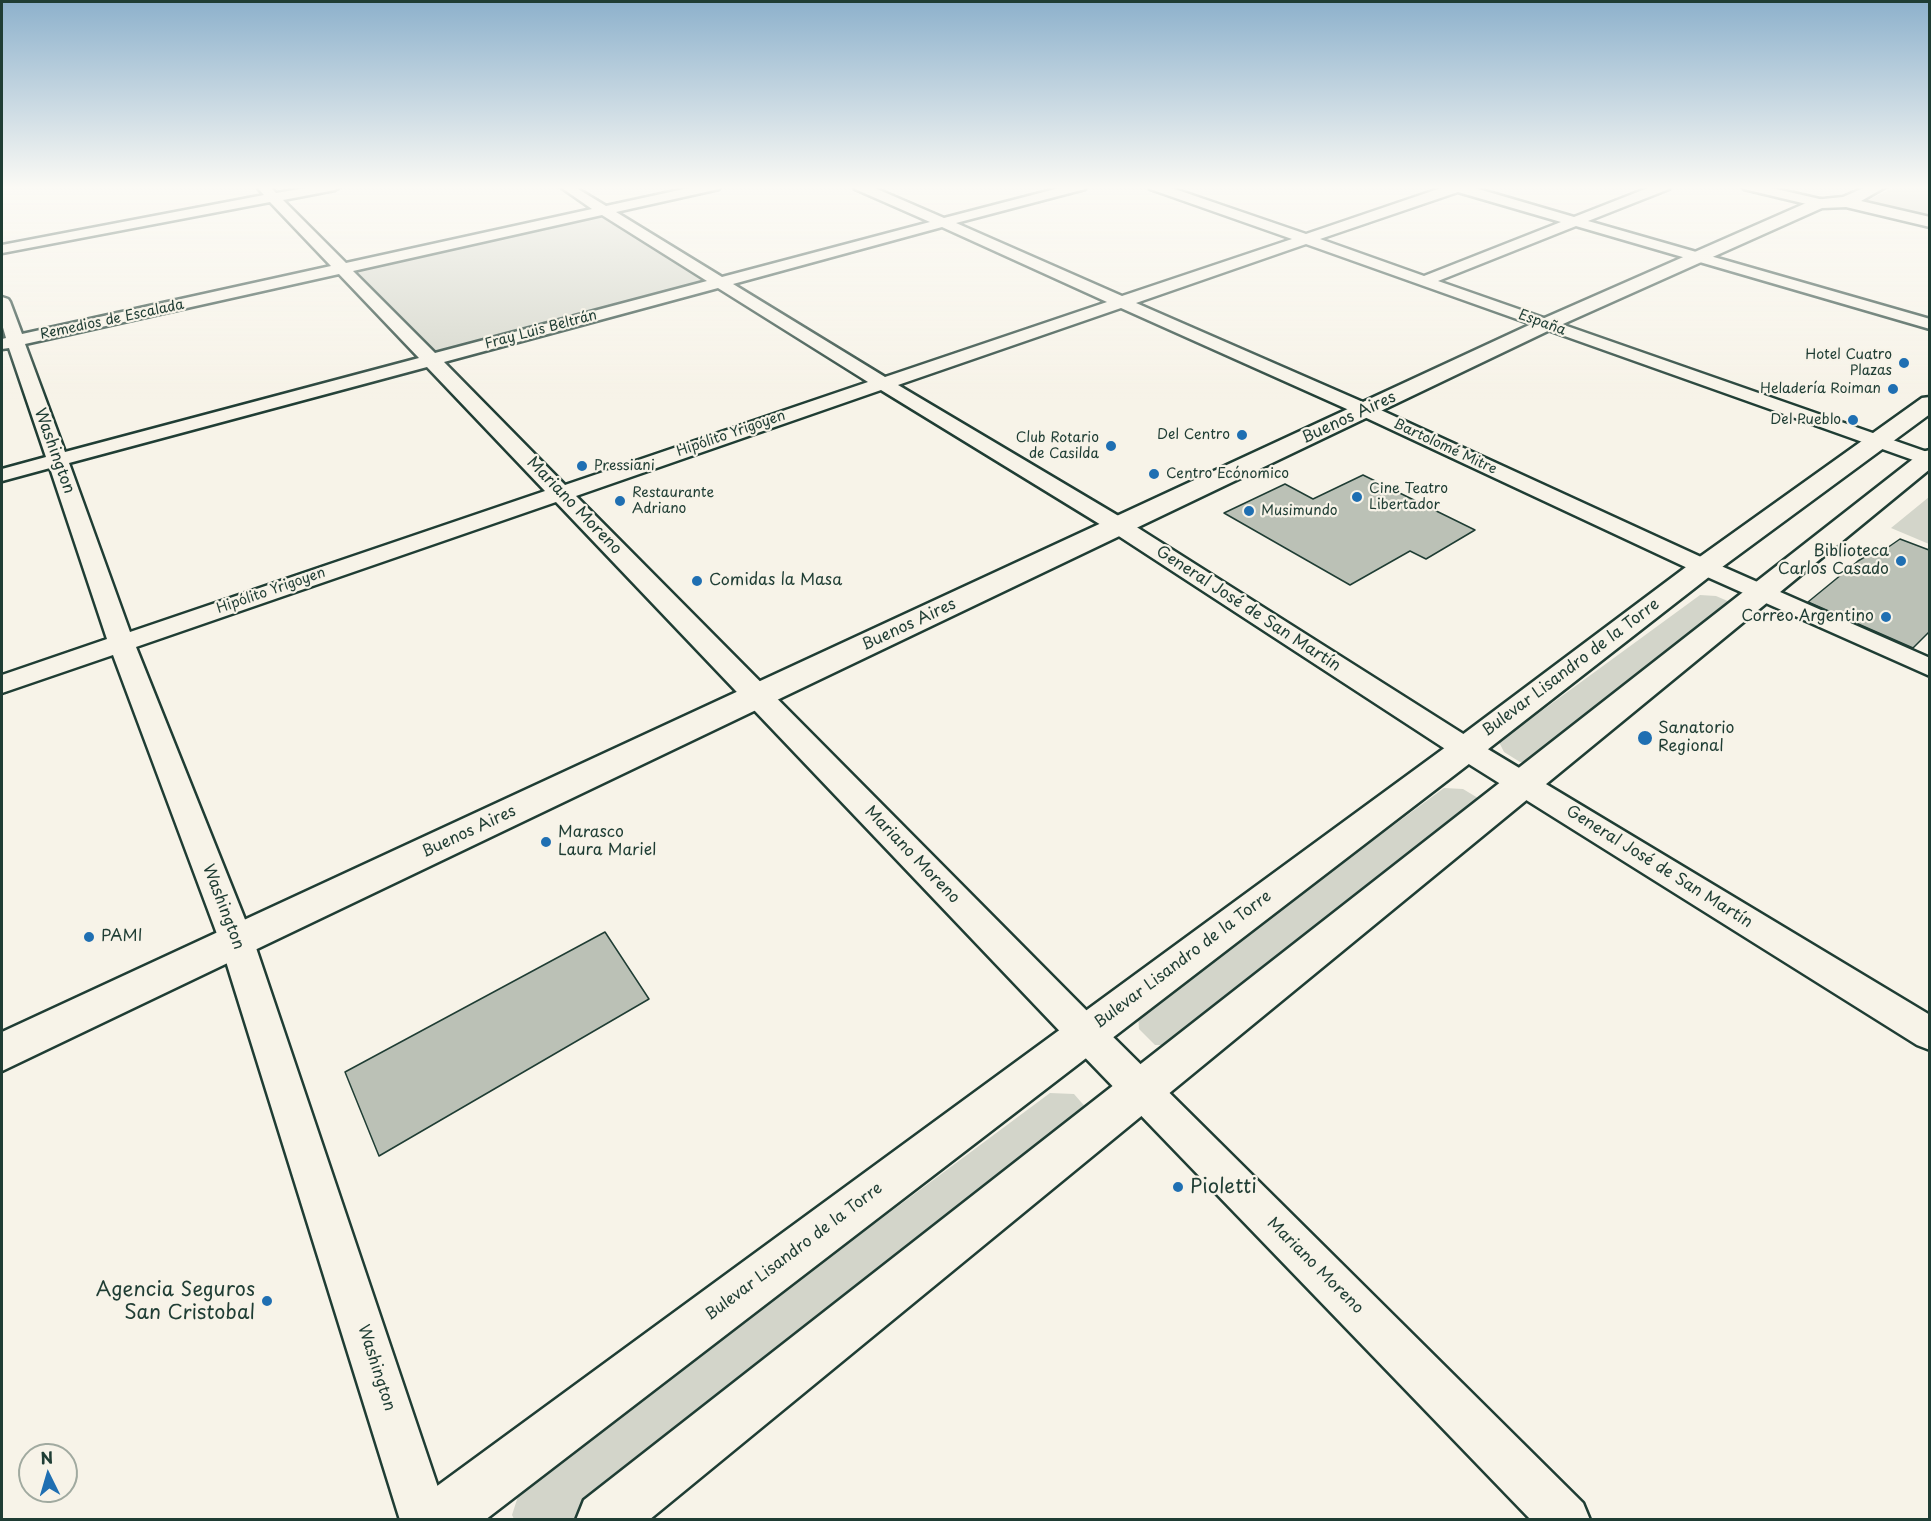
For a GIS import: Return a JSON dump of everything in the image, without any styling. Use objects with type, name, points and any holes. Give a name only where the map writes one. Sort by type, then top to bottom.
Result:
[{"type":"main road","name":"Buenos Aires","points":[[2,1052],[1547,324],[1697,257]]},
{"type":"main road","name":"Bulevar Lisandro de la Torre","points":[[438,1520],[1466,749],[1704,567],[1929,403]]},
{"type":"main road","points":[[604,1520],[1929,458]]},
{"type":"street","name":"Mariano Moreno","points":[[331,257],[1085,1034],[1566,1520]]},
{"type":"street","name":"Remedios de Escalada","points":[[8,343],[395,257]]},
{"type":"street","name":"General José de San Martín","points":[[680,257],[882,383],[1119,526],[1466,749],[1929,1034]]},
{"type":"street","name":"Fray Luis Beltrán","points":[[2,475],[813,257]]},
{"type":"street","name":"Bartolomé Mitre","points":[[1019,257],[1365,410],[1929,668]]},
{"type":"street","name":"Hipólito Yrigoyen","points":[[2,684],[1253,257]]},
{"type":"street","name":"España","points":[[1357,257],[1929,458]]},
{"type":"street","points":[[1424,281],[1483,257]]},
{"type":"street","points":[[1697,257],[1929,324]]},
{"type":"street","name":"Washington","points":[[2,302],[8,343],[58,460],[121,642],[237,942],[425,1520]]},
{"type":"shaded area","points":[[395,257],[680,257],[720,282],[432,359],[342,269]]},
{"type":"shaded area","points":[[1929,497],[1929,544],[1891,528]]},
{"type":"shaded area","points":[[1700,595],[1716,596],[1730,602],[1734,608],[1538,762],[1520,762],[1504,752],[1499,742]]},
{"type":"shaded area","points":[[1444,788],[1463,789],[1478,798],[1481,807],[1178,1045],[1155,1045],[1139,1029],[1138,1014]]},
{"type":"shaded area","points":[[1050,1093],[1074,1094],[1088,1110],[588,1519],[514,1519],[512,1515],[521,1487]]},
{"type":"building","points":[[1363,475],[1475,530],[1426,559],[1410,551],[1350,585],[1224,513],[1285,484],[1313,499]]},
{"type":"building","name":"Correo Argentino","points":[[1900,539],[1929,550],[1929,632],[1913,648],[1808,602],[1858,561],[1883,546],[1887,548]]},
{"type":"building","points":[[605,932],[649,999],[379,1156],[345,1072]]},
{"type":"place","name":"Hotel Cuatro Plazas","points":[[1904,363]]},
{"type":"place","name":"Heladería Roiman","points":[[1893,389]]},
{"type":"place","name":"Del Pueblo","points":[[1853,420]]},
{"type":"place","name":"Del Centro","points":[[1242,435]]},
{"type":"place","name":"Club Rotario de Casilda","points":[[1111,446]]},
{"type":"place","name":"Pressiani","points":[[582,466]]},
{"type":"place","name":"Centro Ecónomico","points":[[1154,474]]},
{"type":"place","name":"Cine Teatro Libertador","points":[[1357,497]]},
{"type":"place","name":"Restaurante Adriano","points":[[620,501]]},
{"type":"place","name":"Musimundo","points":[[1249,511]]},
{"type":"place","name":"Biblioteca Carlos Casado","points":[[1901,561]]},
{"type":"place","name":"Comidas la Masa","points":[[697,581]]},
{"type":"place","name":"Correo Argentino","points":[[1886,617]]},
{"type":"place","name":"Sanatorio Regional","points":[[1645,738]]},
{"type":"place","name":"Marasco Laura Mariel","points":[[546,842]]},
{"type":"place","name":"PAMI","points":[[89,937]]},
{"type":"place","name":"Pioletti","points":[[1178,1187]]},
{"type":"place","name":"Agencia Seguros San Cristobal","points":[[267,1301]]}]
